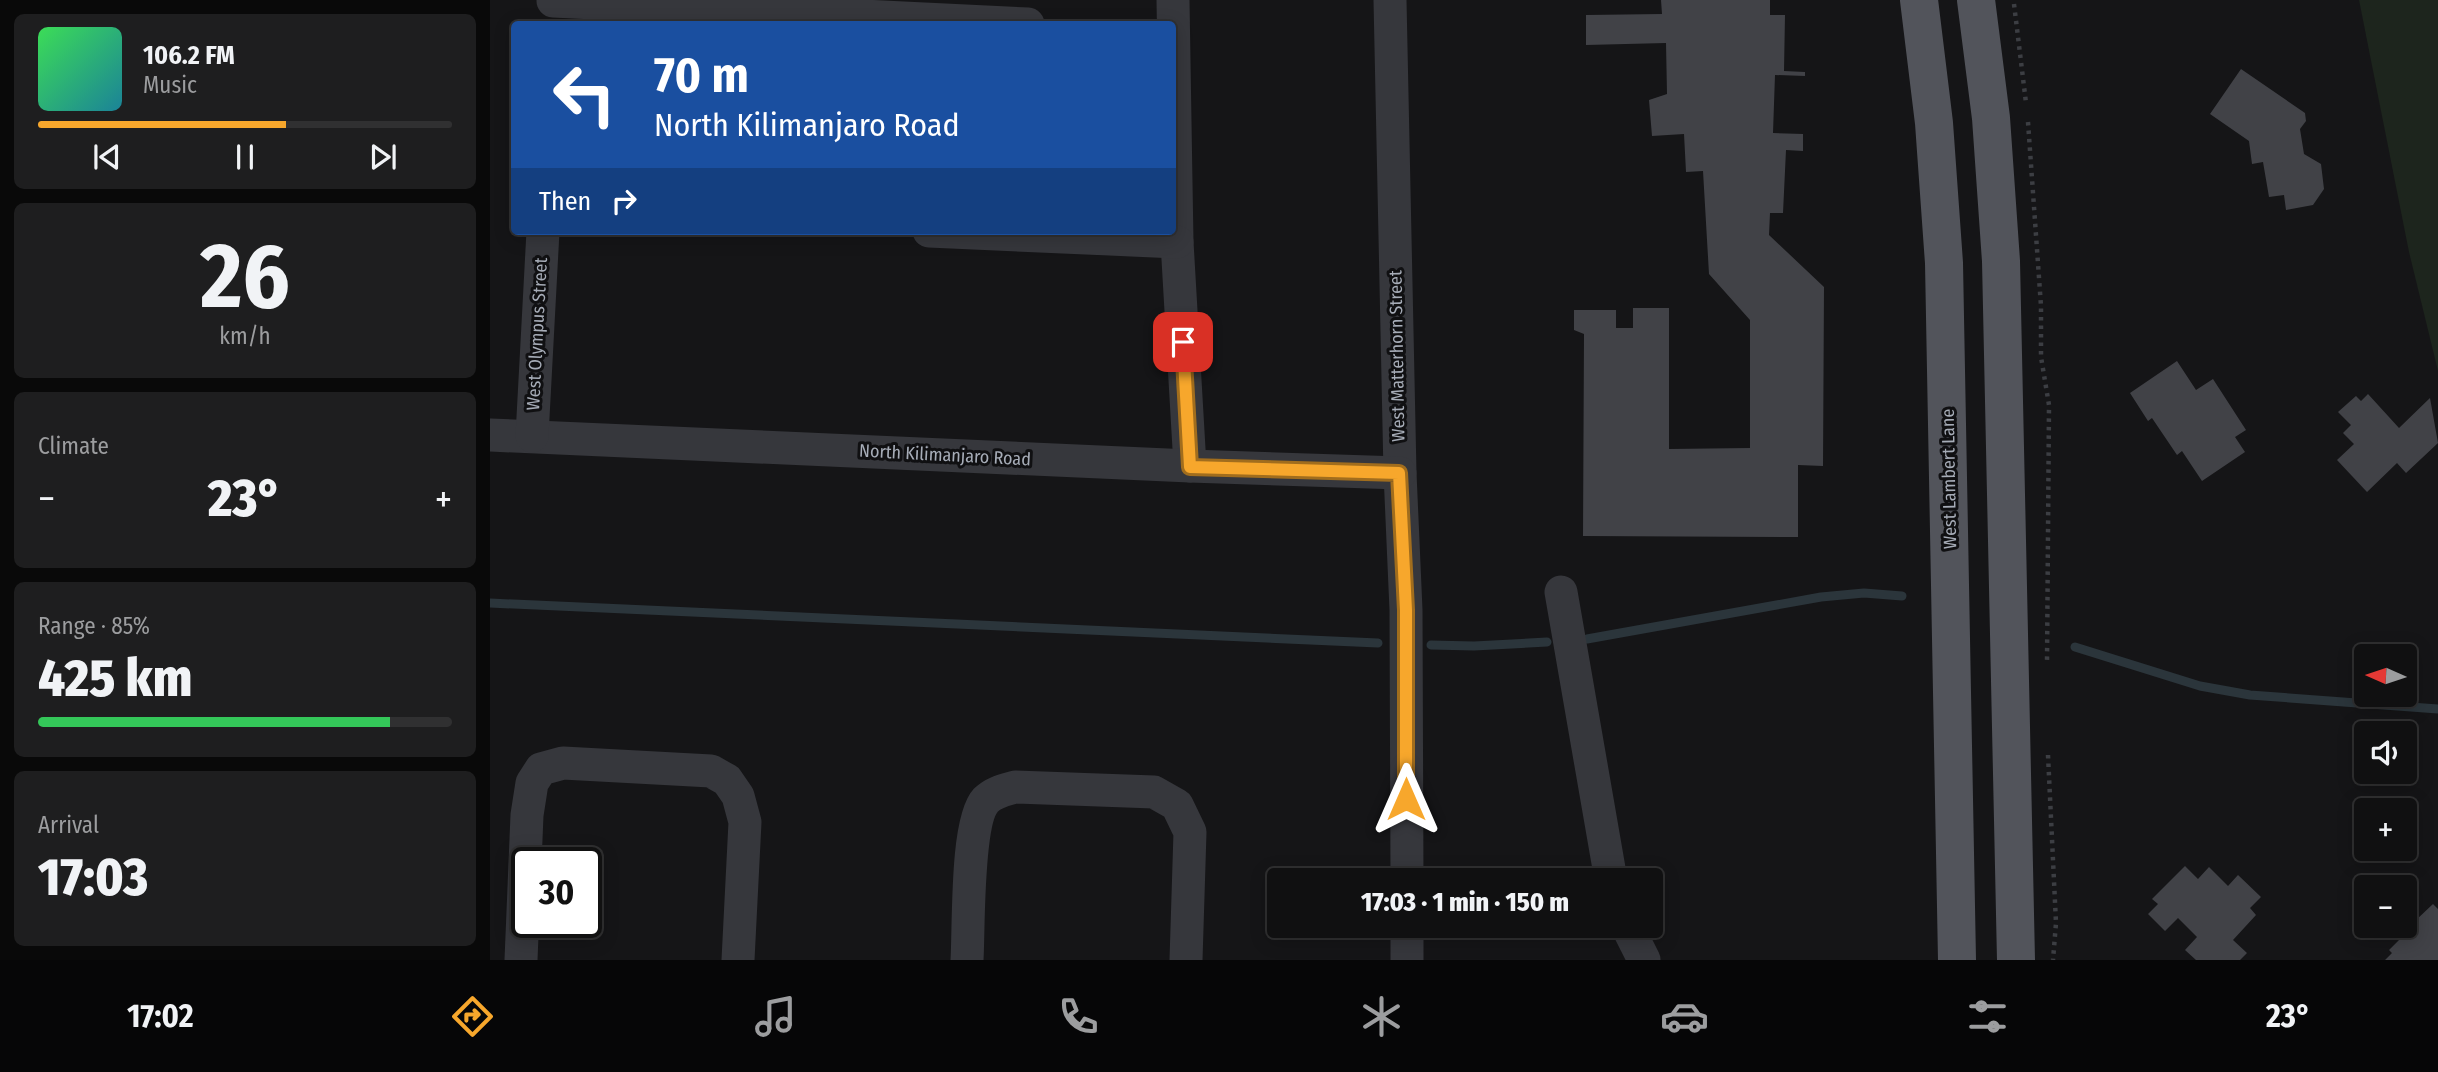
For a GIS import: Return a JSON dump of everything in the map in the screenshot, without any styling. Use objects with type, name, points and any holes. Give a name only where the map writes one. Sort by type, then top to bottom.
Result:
[{"type":"main road","name":"West Lambert Lane","points":[[1919,0],[1935,134],[1944,263],[1957,960]]},
{"type":"main road","points":[[1976,0],[1991,118],[2001,261],[2015,960]]},
{"type":"street","points":[[552,21],[553,0],[969,21]]},
{"type":"street","points":[[1173,0],[1173,21]]},
{"type":"street","name":"West Matterhorn Street","points":[[1390,0],[1399,473],[1406,610],[1406,868]]},
{"type":"street","points":[[1176,190],[1190,467]]},
{"type":"street","name":"West Olympus Street","points":[[532,436],[542,235]]},
{"type":"street","points":[[1019,235],[1177,242]]},
{"type":"street","name":"North Kilimanjaro Road","points":[[490,435],[1190,467],[1399,473]]},
{"type":"street","points":[[1561,592],[1609,868]]},
{"type":"street","points":[[521,960],[527,815],[532,783],[541,769],[564,763],[711,771],[727,780],[738,796],[745,822],[738,960]]},
{"type":"street","points":[[967,960],[973,835],[979,812],[985,801],[999,791],[1015,787],[1154,792],[1177,805],[1190,832],[1186,960]]},
{"type":"street","points":[[1407,938],[1407,960]]},
{"type":"street","points":[[1633,938],[1644,960]]},
{"type":"shaded area","points":[[2359,0],[2438,0],[2438,371],[2409,252]]},
{"type":"building","points":[[1661,0],[1770,0],[1770,15],[1785,15],[1784,71],[1805,72],[1805,76],[1775,75],[1773,133],[1803,134],[1803,151],[1786,150],[1783,213],[1770,213],[1769,235],[1824,287],[1823,466],[1798,465],[1798,537],[1583,536],[1584,334],[1574,330],[1574,310],[1616,310],[1616,328],[1633,328],[1633,308],[1669,308],[1669,449],[1750,448],[1750,320],[1709,274],[1703,171],[1686,172],[1684,134],[1652,136],[1649,100],[1667,94],[1666,43],[1586,45],[1586,15],[1662,14]]},
{"type":"building","points":[[2241,69],[2305,113],[2306,121],[2300,129],[2304,154],[2321,164],[2324,189],[2313,205],[2286,210],[2284,195],[2269,197],[2263,162],[2252,164],[2249,141],[2210,114]]},
{"type":"building","points":[[2177,361],[2196,390],[2213,379],[2246,430],[2235,437],[2245,452],[2202,481],[2182,451],[2177,455],[2152,418],[2148,421],[2130,393]]},
{"type":"building","points":[[2368,394],[2399,428],[2430,398],[2438,443],[2406,473],[2397,463],[2367,492],[2337,460],[2354,444],[2343,433],[2351,425],[2338,412],[2356,396],[2361,401]]},
{"type":"building","points":[[2185,866],[2198,879],[2209,867],[2228,886],[2238,875],[2261,897],[2250,908],[2256,915],[2233,940],[2247,953],[2240,960],[2196,960],[2185,950],[2197,937],[2178,918],[2165,931],[2148,914],[2158,904],[2152,899]]},
{"type":"building","points":[[2433,904],[2438,909],[2438,960],[2385,960],[2392,953],[2389,950],[2399,940],[2397,938],[2417,938],[2417,919]]},
{"type":"waterway","points":[[1587,639],[1821,597],[1864,593],[1902,596]]},
{"type":"waterway","points":[[490,603],[1378,643]]},
{"type":"waterway","points":[[1431,645],[1474,646],[1547,642]]},
{"type":"waterway","points":[[2075,647],[2200,686],[2250,695],[2438,709]]},
{"type":"route","points":[[1183,342],[1190,467],[1399,473],[1406,610],[1406,799]]}]
